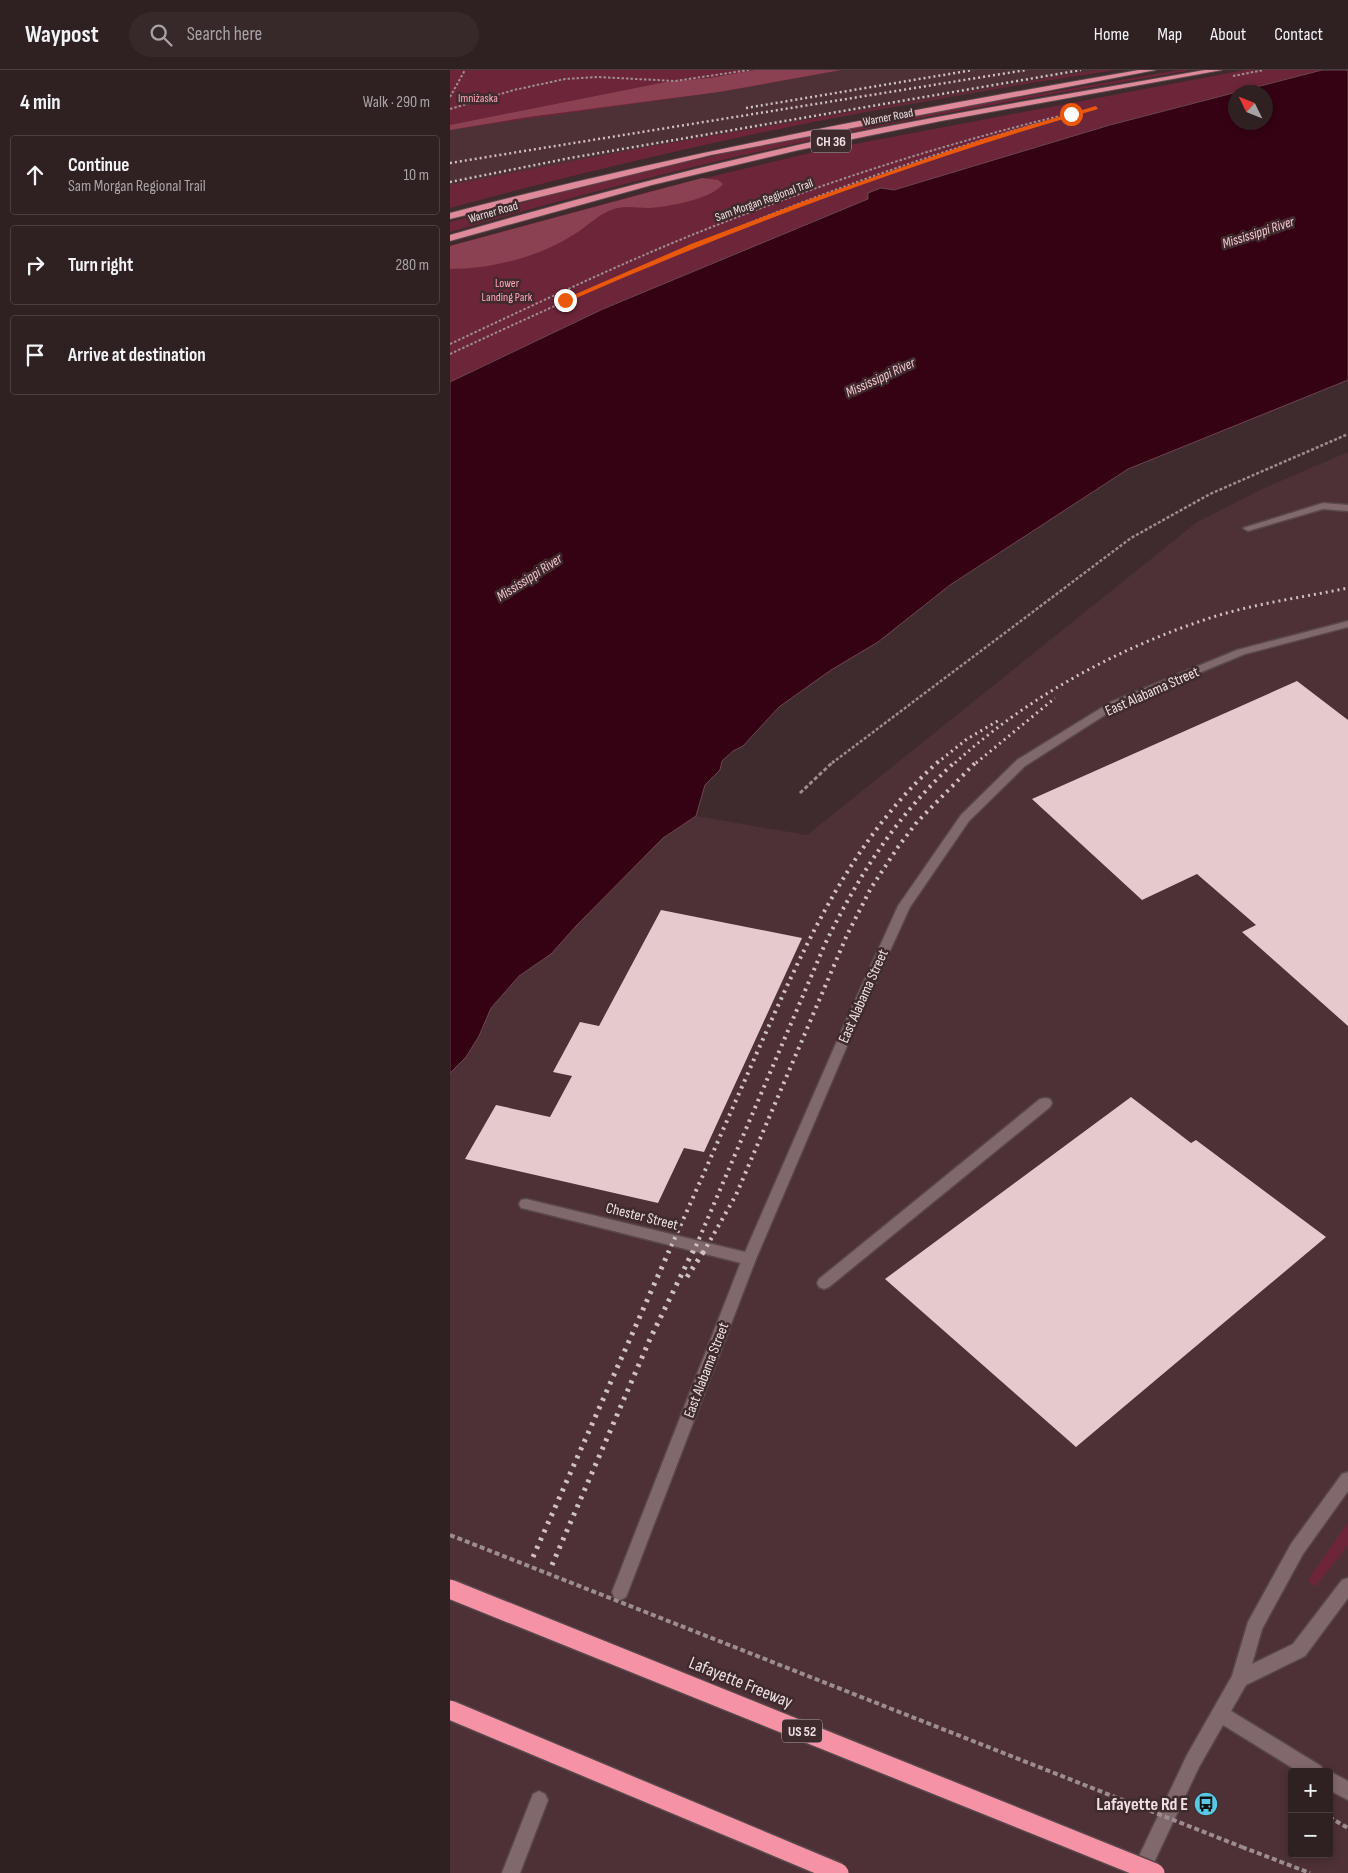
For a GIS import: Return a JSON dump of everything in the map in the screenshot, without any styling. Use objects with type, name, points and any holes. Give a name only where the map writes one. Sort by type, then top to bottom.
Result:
[{"type":"highway","name":"Warner Road","points":[[450,216],[587,180],[737,146],[889,116],[1152,70]]},
{"type":"highway","name":"Warner Road","points":[[450,238],[638,186],[812,145],[972,113],[1218,70]]},
{"type":"highway","name":"Lafayette Freeway","points":[[450,1589],[1155,1873]]},
{"type":"highway","points":[[450,1710],[839,1873]]},
{"type":"street","points":[[1248,528],[1323,506],[1348,508]]},
{"type":"street","name":"East Alabama Street","points":[[620,1592],[749,1259],[904,906],[965,818],[1021,763],[1115,704],[1241,652],[1348,624]]},
{"type":"street","points":[[824,1283],[1045,1103]]},
{"type":"street","name":"Chester Street","points":[[526,1204],[749,1259]]},
{"type":"street","points":[[1140,1873],[1192,1762],[1240,1679],[1254,1627],[1297,1550],[1348,1479]]},
{"type":"street","points":[[1240,1679],[1299,1650],[1348,1585]]},
{"type":"street","points":[[1220,1714],[1308,1768]]},
{"type":"street","points":[[1333,1783],[1348,1792]]},
{"type":"street","points":[[511,1873],[539,1800]]},
{"type":"path","points":[[450,97],[465,70]]},
{"type":"path","points":[[450,109],[514,90],[570,78],[606,77],[670,81],[749,70]]},
{"type":"path","name":"Sam Morgan Regional Trail","points":[[450,344],[604,273],[738,218],[949,144],[1080,112],[985,140],[761,218],[603,283],[450,354]]},
{"type":"path","points":[[800,793],[828,766],[1131,538],[1162,518],[1204,497],[1348,434]]},
{"type":"path","points":[[450,1535],[1310,1873]]},
{"type":"path","points":[[1333,1819],[1348,1828]]},
{"type":"shaded area","points":[[755,70],[841,70],[719,92],[528,117],[450,130],[450,125],[666,82],[710,78]]},
{"type":"shaded area","points":[[803,70],[1103,70],[450,187],[450,128]]},
{"type":"shaded area","points":[[702,178],[718,180],[723,184],[709,194],[677,204],[649,208],[622,207],[611,210],[559,243],[545,250],[514,260],[482,267],[450,269],[450,246]]},
{"type":"shaded area","points":[[1348,452],[1348,1873],[450,1873],[450,1073],[466,1056],[479,1036],[491,1008],[519,976],[551,954],[663,838],[696,816],[807,835],[1197,522],[1262,489]]},
{"type":"green space","name":"Imniżaska","points":[[450,70],[841,70],[732,90],[450,130]]},
{"type":"green space","points":[[1097,70],[1116,70],[948,97],[781,128],[697,146],[450,208],[450,185],[647,147]]},
{"type":"green space","points":[[1179,70],[1192,70],[844,133],[621,185],[450,232],[450,222],[583,187],[717,155],[900,118]]},
{"type":"green space","name":"Lower Landing Park","points":[[1245,70],[1322,70],[1264,85],[1228,85],[1228,94],[1110,125],[894,190],[881,188],[869,193],[868,199],[603,309],[450,382],[450,246],[655,190],[818,151]]},
{"type":"green space","points":[[1348,1522],[1348,1545],[1315,1587],[1308,1580]]},
{"type":"water","name":"Mississippi River","points":[[1322,70],[1348,70],[1348,380],[1128,469],[950,585],[878,642],[831,670],[779,707],[743,746],[733,751],[722,761],[720,770],[705,785],[696,816],[663,838],[551,954],[519,976],[491,1008],[479,1036],[466,1057],[450,1073],[450,382],[603,309],[868,199],[868,193],[881,188],[894,190],[1110,125],[1228,94],[1228,130],[1273,130],[1273,85],[1264,85]]},
{"type":"building","points":[[1297,681],[1348,720],[1348,1026],[1242,932],[1256,925],[1197,874],[1142,900],[1032,799]]},
{"type":"building","points":[[661,910],[802,938],[704,1152],[684,1148],[658,1203],[465,1159],[496,1105],[550,1117],[572,1076],[553,1072],[580,1022],[599,1026]]},
{"type":"building","points":[[1131,1097],[1191,1143],[1196,1140],[1326,1237],[1076,1447],[885,1279]]},
{"type":"railway","points":[[746,108],[973,70]]},
{"type":"railway","points":[[450,163],[1026,70]]},
{"type":"railway","points":[[450,182],[570,158],[1081,70]]},
{"type":"railway","points":[[955,763],[1011,718],[1041,698],[1072,679],[1137,646],[1221,614],[1257,605],[1348,588]]},
{"type":"railway","points":[[976,763],[1055,698]]},
{"type":"railway","points":[[937,763],[967,739],[1001,719]]},
{"type":"railway","points":[[668,1253],[776,1009],[813,932],[856,858],[881,824],[908,791],[939,761]]},
{"type":"railway","points":[[693,1253],[825,944],[838,918],[866,869],[898,824],[935,781],[956,761]]},
{"type":"railway","points":[[703,1253],[736,1195],[847,935],[871,888],[917,822],[977,761]]},
{"type":"railway","points":[[533,1557],[669,1251]]},
{"type":"railway","points":[[552,1565],[650,1339],[693,1251]]},
{"type":"railway","points":[[687,1277],[704,1251]]},
{"type":"place","name":"Lafayette Rd E","points":[[1206,1804]]},
{"type":"route","points":[[565,300],[692,245],[761,218],[898,169],[1030,125],[1096,108],[1071,114]]}]
